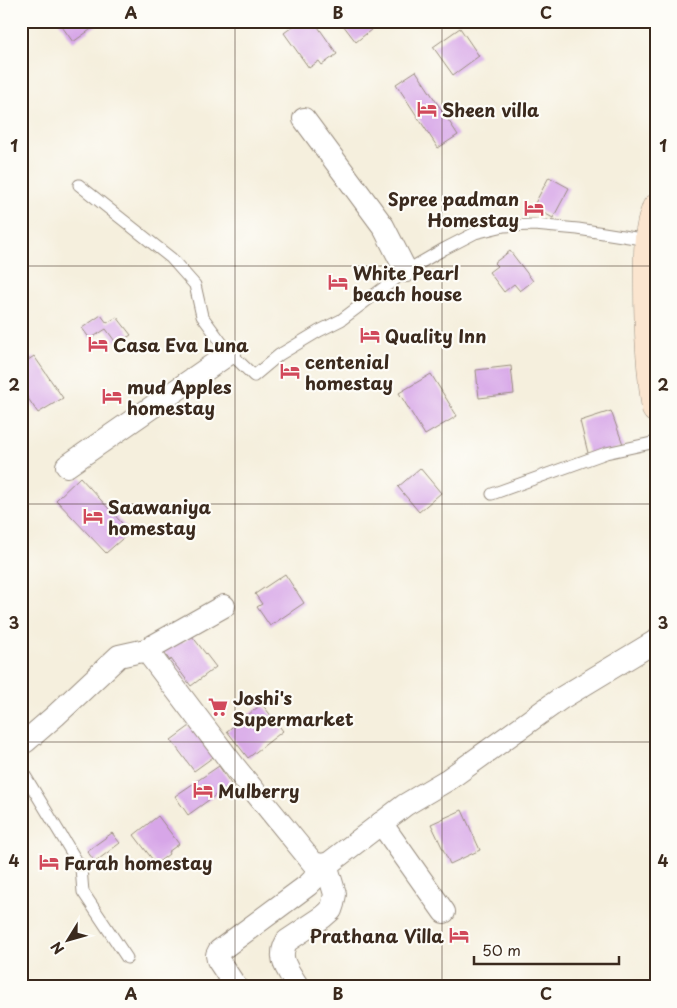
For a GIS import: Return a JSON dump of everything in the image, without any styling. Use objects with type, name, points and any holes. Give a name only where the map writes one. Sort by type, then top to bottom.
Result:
[{"type":"main road","points":[[656,208],[648,240],[648,310],[652,381],[656,409]]},
{"type":"street","points":[[304,119],[383,226],[406,271]]},
{"type":"street","points":[[67,466],[230,353]]},
{"type":"street","points":[[21,742],[25,742],[55,716],[119,656],[146,650],[224,606]]},
{"type":"street","points":[[146,650],[234,766],[313,863],[324,865],[328,864],[405,805],[449,779],[560,699],[656,641]]},
{"type":"street","points":[[380,823],[444,912]]},
{"type":"street","points":[[236,987],[218,960],[217,955],[219,951],[308,885],[324,865]]},
{"type":"street","points":[[298,987],[282,955],[287,941],[323,917],[331,910],[334,904],[335,894],[324,865]]},
{"type":"lane","points":[[79,185],[171,258],[195,286],[202,316],[230,353],[254,376],[279,355],[341,320],[406,271],[475,233],[504,226],[534,225],[578,228],[648,240]]},
{"type":"lane","points":[[492,494],[606,452],[656,442]]},
{"type":"lane","points":[[21,769],[81,868],[83,892],[126,958]]},
{"type":"building","points":[[58,21],[94,21],[97,25],[73,42]]},
{"type":"building","points":[[300,21],[314,21],[337,54],[322,65],[319,61],[309,68],[284,33]]},
{"type":"building","points":[[340,21],[374,21],[377,25],[356,42]]},
{"type":"building","points":[[460,28],[479,56],[453,75],[433,47]]},
{"type":"building","name":"Sheen villa","points":[[416,71],[458,135],[438,148],[396,84]]},
{"type":"building","points":[[549,177],[569,188],[553,218],[533,207]]},
{"type":"building","points":[[510,251],[533,281],[520,291],[514,284],[504,292],[489,272],[497,266],[494,263]]},
{"type":"building","points":[[101,315],[107,323],[117,317],[131,335],[117,344],[106,329],[90,339],[82,328]]},
{"type":"building","points":[[34,356],[63,398],[38,413],[21,388],[21,365]]},
{"type":"building","points":[[511,366],[514,394],[479,398],[476,370]]},
{"type":"building","points":[[431,374],[457,416],[425,435],[399,393]]},
{"type":"building","points":[[611,411],[624,447],[589,457],[580,421]]},
{"type":"building","points":[[420,468],[441,493],[419,512],[398,487]]},
{"type":"building","name":"Saawaniya homestay","points":[[80,477],[130,532],[106,553],[56,500]]},
{"type":"building","points":[[285,574],[304,603],[270,626],[257,607],[262,604],[255,594]]},
{"type":"building","points":[[192,636],[216,667],[191,686],[162,650],[178,638],[182,643]]},
{"type":"building","points":[[262,704],[283,731],[248,758],[227,731]]},
{"type":"building","points":[[190,726],[208,750],[211,748],[216,755],[194,771],[171,740]]},
{"type":"building","name":"Mulberry","points":[[219,766],[231,784],[188,815],[175,796]]},
{"type":"building","points":[[462,810],[480,850],[450,864],[431,824]]},
{"type":"building","points":[[158,816],[179,844],[156,864],[134,835]]},
{"type":"building","points":[[112,833],[120,843],[95,862],[87,851]]},
{"type":"place","name":"Sheen villa","points":[[427,109]]},
{"type":"place","name":"Spree padman Homestay","points":[[534,208]]},
{"type":"place","name":"White Pearl beach house","points":[[338,282]]},
{"type":"place","name":"Quality Inn","points":[[370,335]]},
{"type":"place","name":"Casa Eva Luna","points":[[98,344]]},
{"type":"place","name":"centenial homestay","points":[[290,371]]},
{"type":"place","name":"mud Apples homestay","points":[[112,396]]},
{"type":"place","name":"Saawaniya homestay","points":[[93,516]]},
{"type":"place","name":"Joshi's Supermarket","points":[[218,707]]},
{"type":"place","name":"Mulberry","points":[[203,790]]},
{"type":"place","name":"Farah homestay","points":[[49,862]]},
{"type":"place","name":"Prathana Villa","points":[[459,935]]}]
